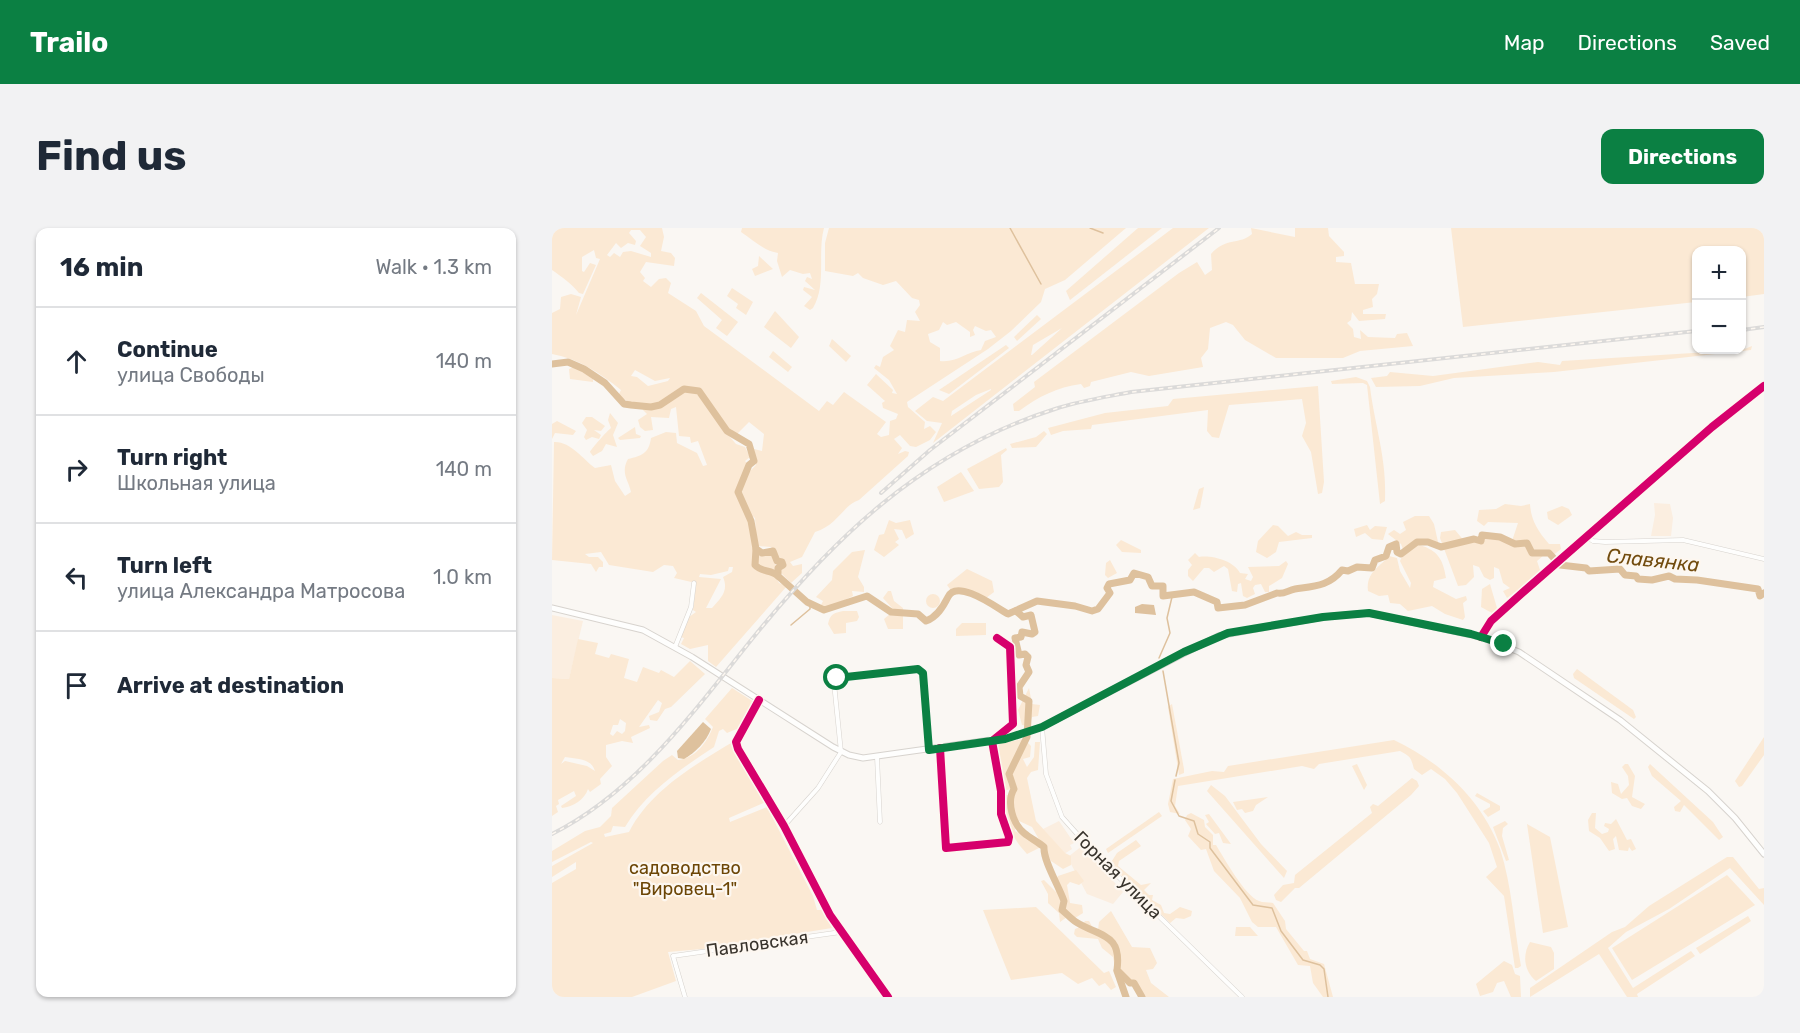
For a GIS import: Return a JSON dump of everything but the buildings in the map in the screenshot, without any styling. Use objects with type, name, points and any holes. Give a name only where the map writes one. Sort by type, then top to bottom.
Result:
[{"type":"main road","points":[[552,608],[630,625],[675,647],[841,752],[856,757],[877,757],[1012,737],[1042,727],[1192,648],[1228,633],[1323,617],[1369,613],[1481,637],[1519,652],[1620,720],[1708,791],[1735,818],[1764,854]]},
{"type":"street","points":[[1481,637],[1491,621],[1740,404],[1764,386]]},
{"type":"street","points":[[1587,537],[1593,541],[1605,542],[1683,540],[1764,560]]},
{"type":"street","points":[[675,647],[691,607],[694,583]]},
{"type":"street","points":[[940,748],[946,848],[1008,842],[1010,837],[1001,814],[1001,791],[993,741],[1013,724],[1010,647],[997,638]]},
{"type":"street","points":[[784,826],[818,788],[841,752],[834,683],[837,678],[918,669],[923,673],[929,750]]},
{"type":"street","points":[[759,700],[736,745],[784,826],[841,932],[888,997]]},
{"type":"street","name":"Горная улица","points":[[1042,727],[1046,774],[1053,798],[1068,825],[1242,997]]},
{"type":"street","points":[[877,757],[880,822]]},
{"type":"street","name":"Павловская","points":[[685,997],[673,956],[841,932]]},
{"type":"shaded area","points":[[1654,503],[1670,504],[1673,518],[1671,536],[1651,536],[1655,515]]},
{"type":"shaded area","points":[[1142,604],[1154,605],[1156,615],[1135,613],[1135,607]]},
{"type":"shaded area","points":[[552,615],[583,621],[569,679],[552,678]]},
{"type":"shaded area","points":[[703,722],[711,729],[706,738],[684,759],[678,758],[677,751]]},
{"type":"shaded area","points":[[1059,821],[1074,843],[1070,845],[1072,849],[1064,854],[1041,830]]},
{"type":"shaded area","points":[[1082,846],[1123,892],[1113,904],[1087,894],[1068,857]]},
{"type":"green space","points":[[552,228],[662,228],[664,237],[661,251],[671,253],[675,258],[674,266],[646,262],[640,272],[645,278],[643,281],[651,287],[659,279],[666,278],[671,283],[668,293],[696,311],[704,326],[819,411],[827,401],[833,405],[844,392],[886,422],[877,434],[881,437],[889,435],[890,421],[896,419],[898,414],[883,408],[882,403],[885,401],[867,385],[876,374],[893,390],[892,393],[897,394],[889,380],[874,368],[876,365],[880,367],[883,357],[894,350],[890,346],[898,330],[905,332],[907,320],[920,321],[915,312],[920,305],[919,300],[912,298],[896,281],[883,285],[863,278],[858,273],[853,276],[825,271],[825,243],[829,228],[1126,228],[1065,280],[1045,289],[1041,302],[1011,331],[988,349],[907,402],[908,407],[925,422],[924,429],[930,426],[936,432],[930,440],[916,447],[910,446],[900,435],[894,439],[902,448],[898,454],[905,451],[909,452],[908,456],[829,525],[815,532],[802,557],[790,562],[793,566],[802,564],[802,573],[791,583],[779,571],[785,565],[785,560],[779,561],[771,547],[757,546],[755,518],[750,514],[741,490],[749,472],[756,465],[754,449],[762,451],[764,434],[749,422],[736,435],[731,429],[724,430],[736,444],[745,447],[750,457],[745,461],[748,464],[735,492],[748,519],[754,549],[759,553],[772,553],[776,566],[774,573],[779,583],[787,586],[716,667],[708,661],[708,645],[690,649],[681,644],[684,638],[681,637],[689,617],[696,612],[693,610],[696,583],[674,578],[677,573],[673,566],[664,565],[653,572],[609,565],[601,552],[585,554],[589,557],[598,557],[603,562],[603,567],[599,567],[596,572],[591,564],[552,560],[554,442],[571,447],[595,468],[611,465],[615,481],[625,496],[631,492],[625,473],[628,459],[644,453],[649,447],[651,438],[666,432],[676,433],[677,443],[697,453],[703,466],[707,465],[698,441],[691,443],[690,437],[679,436],[676,407],[671,409],[669,418],[651,417],[653,430],[645,431],[640,427],[638,420],[647,414],[643,410],[643,405],[631,403],[618,396],[621,390],[589,368],[571,359],[552,354],[552,313],[560,309],[561,297],[571,294],[581,297],[576,315],[600,259],[596,258],[594,250],[582,257],[582,271],[584,272],[590,263],[596,265],[583,294],[552,270]],"holes":[[[631,230],[640,230],[646,237],[640,246],[651,253],[651,257],[631,251],[623,252],[620,257],[614,253],[610,257],[607,255],[616,243],[621,248],[628,243],[635,245],[636,241],[629,233]],[[943,322],[947,325],[956,322],[970,332],[970,337],[975,335],[973,330],[975,326],[986,331],[991,330],[996,337],[985,341],[981,350],[956,359],[940,361],[940,348],[930,342],[928,334],[939,330]],[[635,370],[655,381],[670,378],[668,381],[648,386],[637,377],[631,376]],[[729,567],[733,567],[732,572],[723,577],[725,582],[723,594],[712,608],[706,608],[721,579],[699,577],[700,574],[711,575],[728,571]]]},
{"type":"green space","points":[[742,228],[824,228],[820,289],[813,308],[810,310],[804,306],[812,297],[803,290],[804,287],[815,290],[805,281],[807,277],[812,279],[810,273],[803,274],[790,270],[782,277],[777,261],[778,253],[759,245],[741,232]]},
{"type":"green space","points":[[1138,228],[1162,228],[1070,300],[1066,291]]},
{"type":"green space","points":[[1173,228],[1209,228],[933,443],[942,423],[927,421],[915,411],[933,397],[943,401]],"holes":[[[1062,328],[1032,355],[1031,355],[1033,345]],[[991,390],[951,416],[952,411],[976,395]]]},
{"type":"green space","points":[[1251,228],[1295,237],[1295,228],[1328,228],[1329,236],[1344,252],[1344,256],[1336,257],[1336,262],[1351,263],[1355,284],[1379,284],[1377,294],[1372,299],[1373,307],[1363,310],[1363,314],[1386,314],[1385,319],[1359,321],[1352,312],[1351,320],[1347,323],[1353,329],[1354,337],[1361,339],[1360,330],[1368,337],[1395,338],[1397,334],[1407,333],[1413,346],[1360,351],[1343,358],[1276,358],[1245,340],[1233,325],[1226,322],[1210,328],[1208,349],[1201,358],[1203,367],[1149,376],[1131,372],[1091,382],[1090,386],[1084,388],[1081,384],[1072,385],[1048,393],[1019,411],[1014,411],[1013,404],[1035,387],[1034,382],[1179,273],[1197,262],[1205,275],[1212,270],[1211,254],[1222,245],[1252,234]]},
{"type":"green space","points":[[1451,228],[1764,228],[1764,294],[1746,296],[1746,246],[1692,246],[1692,302],[1463,327]]},
{"type":"green space","points":[[759,256],[773,269],[755,276],[752,269],[758,266]]},
{"type":"green space","points":[[732,288],[753,302],[746,315],[736,308],[738,304],[727,296]]},
{"type":"green space","points":[[701,293],[738,322],[727,336],[716,328],[722,320],[697,298]]},
{"type":"green space","points":[[775,311],[799,337],[791,348],[764,327]]},
{"type":"green space","points":[[1037,315],[1041,319],[1017,341],[1014,337]]},
{"type":"green space","points":[[832,339],[851,356],[846,362],[829,346]]},
{"type":"green space","points":[[1006,345],[1009,348],[949,394],[939,390]]},
{"type":"green space","points":[[773,351],[792,367],[788,372],[769,357]]},
{"type":"green space","points":[[1692,353],[1715,354],[1554,372],[1454,378],[1420,386],[1376,387],[1371,378],[1387,376],[1390,372],[1433,376],[1538,362],[1560,365],[1562,361]]},
{"type":"green space","points":[[574,367],[593,376],[593,382],[570,379],[569,369]]},
{"type":"green space","points":[[1356,377],[1367,381],[1370,387],[1384,471],[1385,501],[1380,504],[1367,385],[1363,383],[1332,384],[1331,381]]},
{"type":"green space","points":[[1318,386],[1324,482],[1322,493],[1318,494],[1311,452],[1302,436],[1306,423],[1302,399],[1229,405],[1219,438],[1212,437],[1207,431],[1208,410],[1092,425],[1091,429],[1063,431],[1051,435],[1048,428],[1105,413],[1168,406],[1173,399]]},
{"type":"green space","points":[[610,413],[618,423],[613,435],[617,447],[606,444],[602,451],[593,456],[591,450],[611,428],[608,420]]},
{"type":"green space","points":[[586,417],[592,417],[605,426],[601,431],[594,430],[601,435],[599,439],[592,437],[586,440],[584,437],[587,430],[582,423]]},
{"type":"green space","points":[[557,421],[576,431],[573,435],[555,433],[552,439],[552,424]]},
{"type":"green space","points":[[635,427],[636,434],[641,436],[640,438],[620,440],[618,438]]},
{"type":"green space","points":[[1044,431],[1047,434],[1036,447],[1012,448],[1010,444],[1036,437]]},
{"type":"green space","points":[[1006,448],[1007,450],[1001,455],[1003,482],[999,487],[979,489],[967,469]]},
{"type":"green space","points":[[961,472],[974,491],[944,502],[937,487]]},
{"type":"green space","points":[[1204,487],[1200,508],[1193,510],[1199,489]]},
{"type":"green space","points":[[1505,504],[1521,506],[1530,504],[1533,520],[1541,534],[1549,544],[1560,544],[1561,549],[1551,557],[1544,555],[1537,561],[1540,570],[1507,598],[1503,591],[1510,588],[1503,583],[1499,569],[1494,567],[1494,578],[1490,580],[1484,577],[1479,567],[1473,565],[1474,577],[1466,585],[1458,586],[1440,538],[1441,532],[1455,530],[1466,543],[1480,538],[1484,533],[1512,541],[1518,523],[1488,522],[1484,526],[1477,521],[1479,510],[1496,509]]},
{"type":"green space","points":[[1562,506],[1569,509],[1572,515],[1558,525],[1548,519],[1547,512]]},
{"type":"green space","points":[[1415,516],[1429,516],[1434,524],[1438,542],[1435,544],[1420,542],[1420,545],[1435,553],[1443,566],[1446,578],[1434,581],[1433,587],[1456,599],[1466,596],[1467,600],[1463,603],[1465,617],[1463,620],[1445,614],[1432,606],[1408,611],[1400,604],[1390,603],[1388,595],[1379,596],[1368,591],[1371,575],[1389,556],[1397,558],[1400,571],[1410,588],[1411,583],[1400,561],[1404,552],[1401,544],[1388,534],[1394,530],[1400,534],[1406,530],[1403,522]]},
{"type":"green space","points":[[889,520],[896,523],[910,520],[914,534],[906,539],[902,530],[894,529],[899,539],[895,542],[899,545],[884,557],[874,550],[879,535],[884,534]]},
{"type":"green space","points":[[1273,525],[1278,526],[1288,536],[1296,532],[1302,535],[1312,535],[1312,538],[1279,542],[1276,552],[1267,558],[1256,552],[1258,541]]},
{"type":"green space","points":[[1367,525],[1370,530],[1375,526],[1387,527],[1383,540],[1372,539],[1365,533],[1356,537],[1354,529]]},
{"type":"green space","points":[[1121,540],[1141,550],[1141,553],[1122,552],[1116,545]]},
{"type":"green space","points":[[865,550],[858,577],[864,587],[864,592],[852,591],[853,596],[826,609],[820,607],[823,601],[816,597],[832,580],[833,571],[852,552]]},
{"type":"green space","points":[[1195,553],[1199,557],[1216,558],[1228,562],[1240,573],[1248,574],[1245,579],[1251,581],[1253,577],[1248,567],[1279,566],[1286,561],[1288,564],[1282,578],[1269,586],[1269,592],[1265,592],[1261,584],[1255,585],[1253,588],[1255,594],[1247,598],[1243,596],[1241,583],[1238,584],[1237,592],[1232,591],[1228,569],[1224,566],[1214,572],[1209,568],[1204,568],[1193,581],[1188,576],[1188,570],[1192,565],[1188,560]]},
{"type":"green space","points":[[1110,560],[1117,573],[1108,578],[1105,575],[1106,563]]},
{"type":"green space","points":[[967,569],[992,581],[994,592],[986,598],[968,591],[950,589],[947,585]]},
{"type":"green space","points":[[1490,584],[1497,608],[1492,613],[1481,607],[1482,589]]},
{"type":"green space","points":[[888,591],[891,591],[894,601],[903,608],[903,629],[888,629],[884,619],[891,613],[892,608],[883,598]]},
{"type":"green space","points":[[930,594],[936,594],[940,601],[936,608],[930,608],[926,604],[926,598]]},
{"type":"green space","points":[[857,611],[859,617],[857,621],[846,623],[846,633],[834,634],[828,624],[830,618],[833,614]]},
{"type":"green space","points":[[962,623],[986,623],[986,635],[956,636],[956,629]]},
{"type":"green space","points":[[578,639],[598,643],[595,654],[609,658],[611,654],[629,659],[624,678],[637,682],[643,667],[659,673],[661,670],[674,677],[690,661],[705,674],[671,707],[665,709],[657,721],[650,720],[649,716],[659,712],[662,703],[658,700],[639,727],[649,725],[650,728],[631,737],[633,743],[622,741],[606,745],[606,757],[612,766],[600,779],[601,784],[590,792],[588,789],[578,802],[570,806],[562,808],[561,806],[576,796],[574,791],[558,800],[559,804],[556,806],[558,812],[552,816],[552,678],[569,679]],"holes":[[[620,719],[626,723],[625,731],[622,734],[617,731],[613,736],[610,734],[613,725],[618,725]],[[565,757],[587,761],[595,771],[587,766],[565,761],[561,764]]]},
{"type":"green space","points":[[1577,669],[1633,710],[1636,717],[1634,719],[1574,678],[1573,674]]},
{"type":"green space","name":"садоводство \"Вировец-1\"","points":[[732,688],[754,702],[739,728],[727,733],[723,729],[719,731],[714,747],[654,792],[625,827],[613,826],[611,832],[604,834],[605,837],[629,832],[648,804],[660,792],[688,770],[731,743],[766,802],[729,818],[730,822],[767,807],[813,896],[817,910],[822,910],[832,928],[702,949],[668,952],[676,981],[632,997],[552,997],[552,883],[576,869],[576,862],[552,877],[552,866],[593,843],[552,862],[552,851],[585,831],[600,827],[611,816],[612,808],[663,761],[672,755],[678,760],[695,753],[704,744],[713,727],[705,719]]},
{"type":"green space","points":[[1029,688],[1032,704],[1040,705],[1038,716],[1032,717],[1029,726],[1022,725],[1018,710]]},
{"type":"green space","points":[[1172,704],[1184,769],[1184,773],[1179,775],[1168,707]]},
{"type":"green space","points":[[1764,737],[1764,755],[1739,787],[1735,781]]},
{"type":"green space","points":[[1024,739],[1031,746],[1030,757],[1023,759],[1027,767],[1034,757],[1035,742],[1040,742],[1038,770],[1031,772],[1027,778],[1036,821],[1065,853],[1071,856],[1071,865],[1063,869],[1051,861],[1032,827],[1017,820],[1015,831],[1039,845],[1039,848],[1027,854],[1016,841],[1006,820],[1003,795],[1013,795],[1014,789],[1009,779],[1011,789],[1003,791],[995,758],[996,747],[1000,743]]},
{"type":"green space","points":[[1394,740],[1427,759],[1457,784],[1482,814],[1492,831],[1500,849],[1507,877],[1521,966],[1518,968],[1515,968],[1504,896],[1486,877],[1497,867],[1489,843],[1457,793],[1445,779],[1431,769],[1422,775],[1414,769],[1409,757],[1400,751],[1319,764],[1314,769],[1302,766],[1178,786],[1175,806],[1180,814],[1170,812],[1168,804],[1173,779],[1212,771],[1224,772],[1228,766]]},
{"type":"green space","points":[[1357,764],[1367,785],[1364,790],[1352,766]]},
{"type":"green space","points":[[1628,764],[1635,776],[1632,797],[1645,804],[1641,809],[1632,806],[1627,798],[1622,799],[1612,793],[1611,782],[1618,784],[1621,794],[1629,785],[1628,776],[1622,767]]},
{"type":"green space","points":[[1650,764],[1713,822],[1723,837],[1719,840],[1684,805],[1680,812],[1675,811],[1674,807],[1681,801],[1652,776],[1648,767]]},
{"type":"green space","points":[[1412,778],[1419,786],[1411,795],[1299,888],[1295,888],[1281,902],[1276,900],[1274,895],[1283,885],[1294,883],[1295,875],[1372,813],[1370,807],[1373,804],[1378,806]]},
{"type":"green space","points":[[1211,785],[1225,796],[1261,844],[1287,871],[1284,878],[1207,791]]},
{"type":"green space","points":[[1477,793],[1500,806],[1500,810],[1488,817],[1483,811],[1490,807],[1490,804],[1475,796]]},
{"type":"green space","points":[[1268,797],[1256,805],[1253,811],[1245,813],[1242,809],[1237,810],[1233,802]]},
{"type":"green space","points":[[1159,812],[1162,816],[1108,853],[1106,849]]},
{"type":"green space","points":[[1191,813],[1204,820],[1205,827],[1213,835],[1213,845],[1216,845],[1235,876],[1253,898],[1273,903],[1285,921],[1286,929],[1304,951],[1307,951],[1310,959],[1324,964],[1333,997],[1323,997],[1313,983],[1310,966],[1298,965],[1276,927],[1258,927],[1252,922],[1240,898],[1214,871],[1206,849],[1201,850],[1188,836],[1191,829],[1185,820]]},
{"type":"green space","points":[[1592,813],[1596,813],[1595,828],[1602,834],[1608,832],[1609,829],[1604,826],[1605,823],[1611,824],[1616,819],[1627,840],[1631,839],[1636,849],[1632,851],[1629,847],[1628,851],[1619,850],[1616,836],[1613,839],[1615,849],[1609,851],[1600,838],[1589,831],[1588,820]]},
{"type":"green space","points":[[1209,814],[1231,844],[1223,843],[1219,833],[1215,834],[1206,824],[1209,822],[1205,815]]},
{"type":"green space","points":[[1505,821],[1508,824],[1503,828],[1502,836],[1509,860],[1506,861],[1493,827]]},
{"type":"green space","points":[[1527,824],[1550,837],[1568,927],[1543,933]]},
{"type":"green space","points":[[1136,840],[1141,846],[1119,861],[1118,866],[1141,885],[1151,883],[1144,890],[1149,895],[1153,895],[1152,900],[1161,905],[1164,913],[1170,914],[1180,907],[1192,911],[1191,916],[1184,919],[1176,918],[1170,923],[1110,864],[1117,853]]},
{"type":"green space","points":[[1727,857],[1733,857],[1759,889],[1764,888],[1764,905],[1730,868],[1669,909],[1626,932],[1608,948],[1633,988],[1691,951],[1695,956],[1637,994],[1638,997],[1627,997],[1599,954],[1530,997],[1530,988],[1612,932],[1625,927],[1649,906]]},
{"type":"green space","points":[[1076,870],[1084,881],[1079,885],[1070,882],[1067,885],[1070,903],[1082,905],[1083,913],[1075,918],[1067,917],[1060,922],[1059,913],[1048,903],[1048,894],[1041,881],[1044,880],[1056,892],[1054,884],[1058,876]]},
{"type":"green space","points":[[1727,875],[1755,905],[1632,980],[1612,948]]},
{"type":"green space","points":[[1036,907],[1104,973],[1109,971],[1116,987],[1111,990],[1105,983],[1099,986],[1092,978],[1078,984],[1062,973],[1011,980],[983,910]]},
{"type":"green space","points":[[1111,911],[1132,947],[1150,948],[1157,963],[1153,969],[1146,970],[1151,983],[1169,997],[1144,997],[1137,985],[1115,967],[1113,957],[1102,948],[1098,939],[1077,937],[1074,934],[1075,929],[1082,926],[1085,921],[1089,921],[1094,930],[1098,930],[1099,922]]},
{"type":"green space","points":[[1748,916],[1751,921],[1700,954],[1696,948]]},
{"type":"green space","points":[[1236,927],[1250,927],[1258,936],[1235,936]]},
{"type":"green space","points":[[1530,942],[1551,947],[1554,953],[1554,969],[1536,981],[1529,973],[1525,957]]},
{"type":"green space","points":[[1504,961],[1512,965],[1515,974],[1520,976],[1521,997],[1511,997],[1504,981],[1497,983],[1493,992],[1480,996],[1476,984]]},
{"type":"waterway","points":[[1010,228],[1041,284]]},
{"type":"waterway","points":[[1090,228],[1103,233]]},
{"type":"waterway","name":"Славянка","points":[[552,364],[568,362],[584,369],[605,383],[624,404],[651,407],[660,405],[684,389],[699,391],[727,431],[749,444],[754,461],[749,465],[738,492],[751,521],[756,549],[762,553],[773,551],[777,561],[782,562],[783,565],[778,568],[778,576],[807,602],[824,610],[867,596],[891,612],[918,614],[926,621],[942,608],[953,592],[960,591],[977,596],[1008,614],[1037,601],[1075,606],[1092,611],[1098,609],[1110,593],[1107,588],[1109,584],[1130,580],[1134,573],[1148,577],[1152,586],[1163,586],[1163,596],[1194,592],[1217,602],[1218,608],[1245,605],[1277,593],[1321,584],[1332,579],[1342,570],[1348,571],[1357,567],[1372,568],[1375,560],[1386,556],[1389,547],[1396,544],[1397,552],[1401,554],[1417,542],[1428,542],[1441,547],[1474,539],[1481,541],[1482,535],[1500,537],[1515,544],[1527,543],[1532,553],[1549,553],[1560,565],[1586,568],[1589,571],[1620,569],[1625,575],[1636,576],[1638,579],[1652,580],[1669,576],[1675,579],[1758,589],[1760,596],[1764,593]]},
{"type":"waterway","points":[[756,549],[755,565],[778,576]]},
{"type":"waterway","points":[[1159,658],[1170,633],[1167,618],[1172,597]]},
{"type":"waterway","points":[[791,625],[810,609],[810,604]]},
{"type":"waterway","points":[[1016,611],[1023,617],[1031,615],[1035,632],[1032,634],[1022,632],[1021,637],[1015,638],[1019,655],[1025,654],[1028,657],[1026,665],[1029,672],[1019,687],[1020,696],[1029,701],[1027,737],[1009,774],[1014,789],[1011,800],[1014,819],[1026,835],[1044,847],[1044,853],[1064,901],[1062,910],[1076,922],[1101,934],[1113,943],[1118,958],[1117,970],[1130,983],[1134,983],[1142,997]]},
{"type":"waterway","points":[[1163,671],[1179,763],[1176,776]]},
{"type":"waterway","points":[[1175,780],[1171,801],[1179,816],[1194,821],[1198,834],[1210,842],[1210,848],[1253,905],[1272,908],[1281,931],[1303,960],[1320,965],[1324,969],[1328,997]]},
{"type":"waterway","points":[[1117,971],[1126,997]]},
{"type":"railway","points":[[881,493],[930,450],[1219,228]]},
{"type":"railway","points":[[1746,329],[1764,327]]},
{"type":"railway","points":[[552,834],[608,798],[657,752],[777,609],[845,537],[920,475],[962,449],[1006,427],[1064,406],[1131,392],[1692,331]]},
{"type":"cycle path","points":[[1481,637],[1491,621],[1521,594],[1712,427],[1764,386]]},
{"type":"cycle path","points":[[940,748],[946,848],[1008,842],[1009,837],[1001,814],[1001,791],[992,741],[1013,724],[1010,647],[997,638]]},
{"type":"cycle path","points":[[759,700],[736,742],[738,749],[784,826],[830,915],[888,997]]},
{"type":"route","points":[[837,678],[918,669],[923,673],[929,750],[1005,739],[1042,727],[1184,652],[1228,633],[1323,617],[1369,613],[1471,634],[1504,644]]}]
